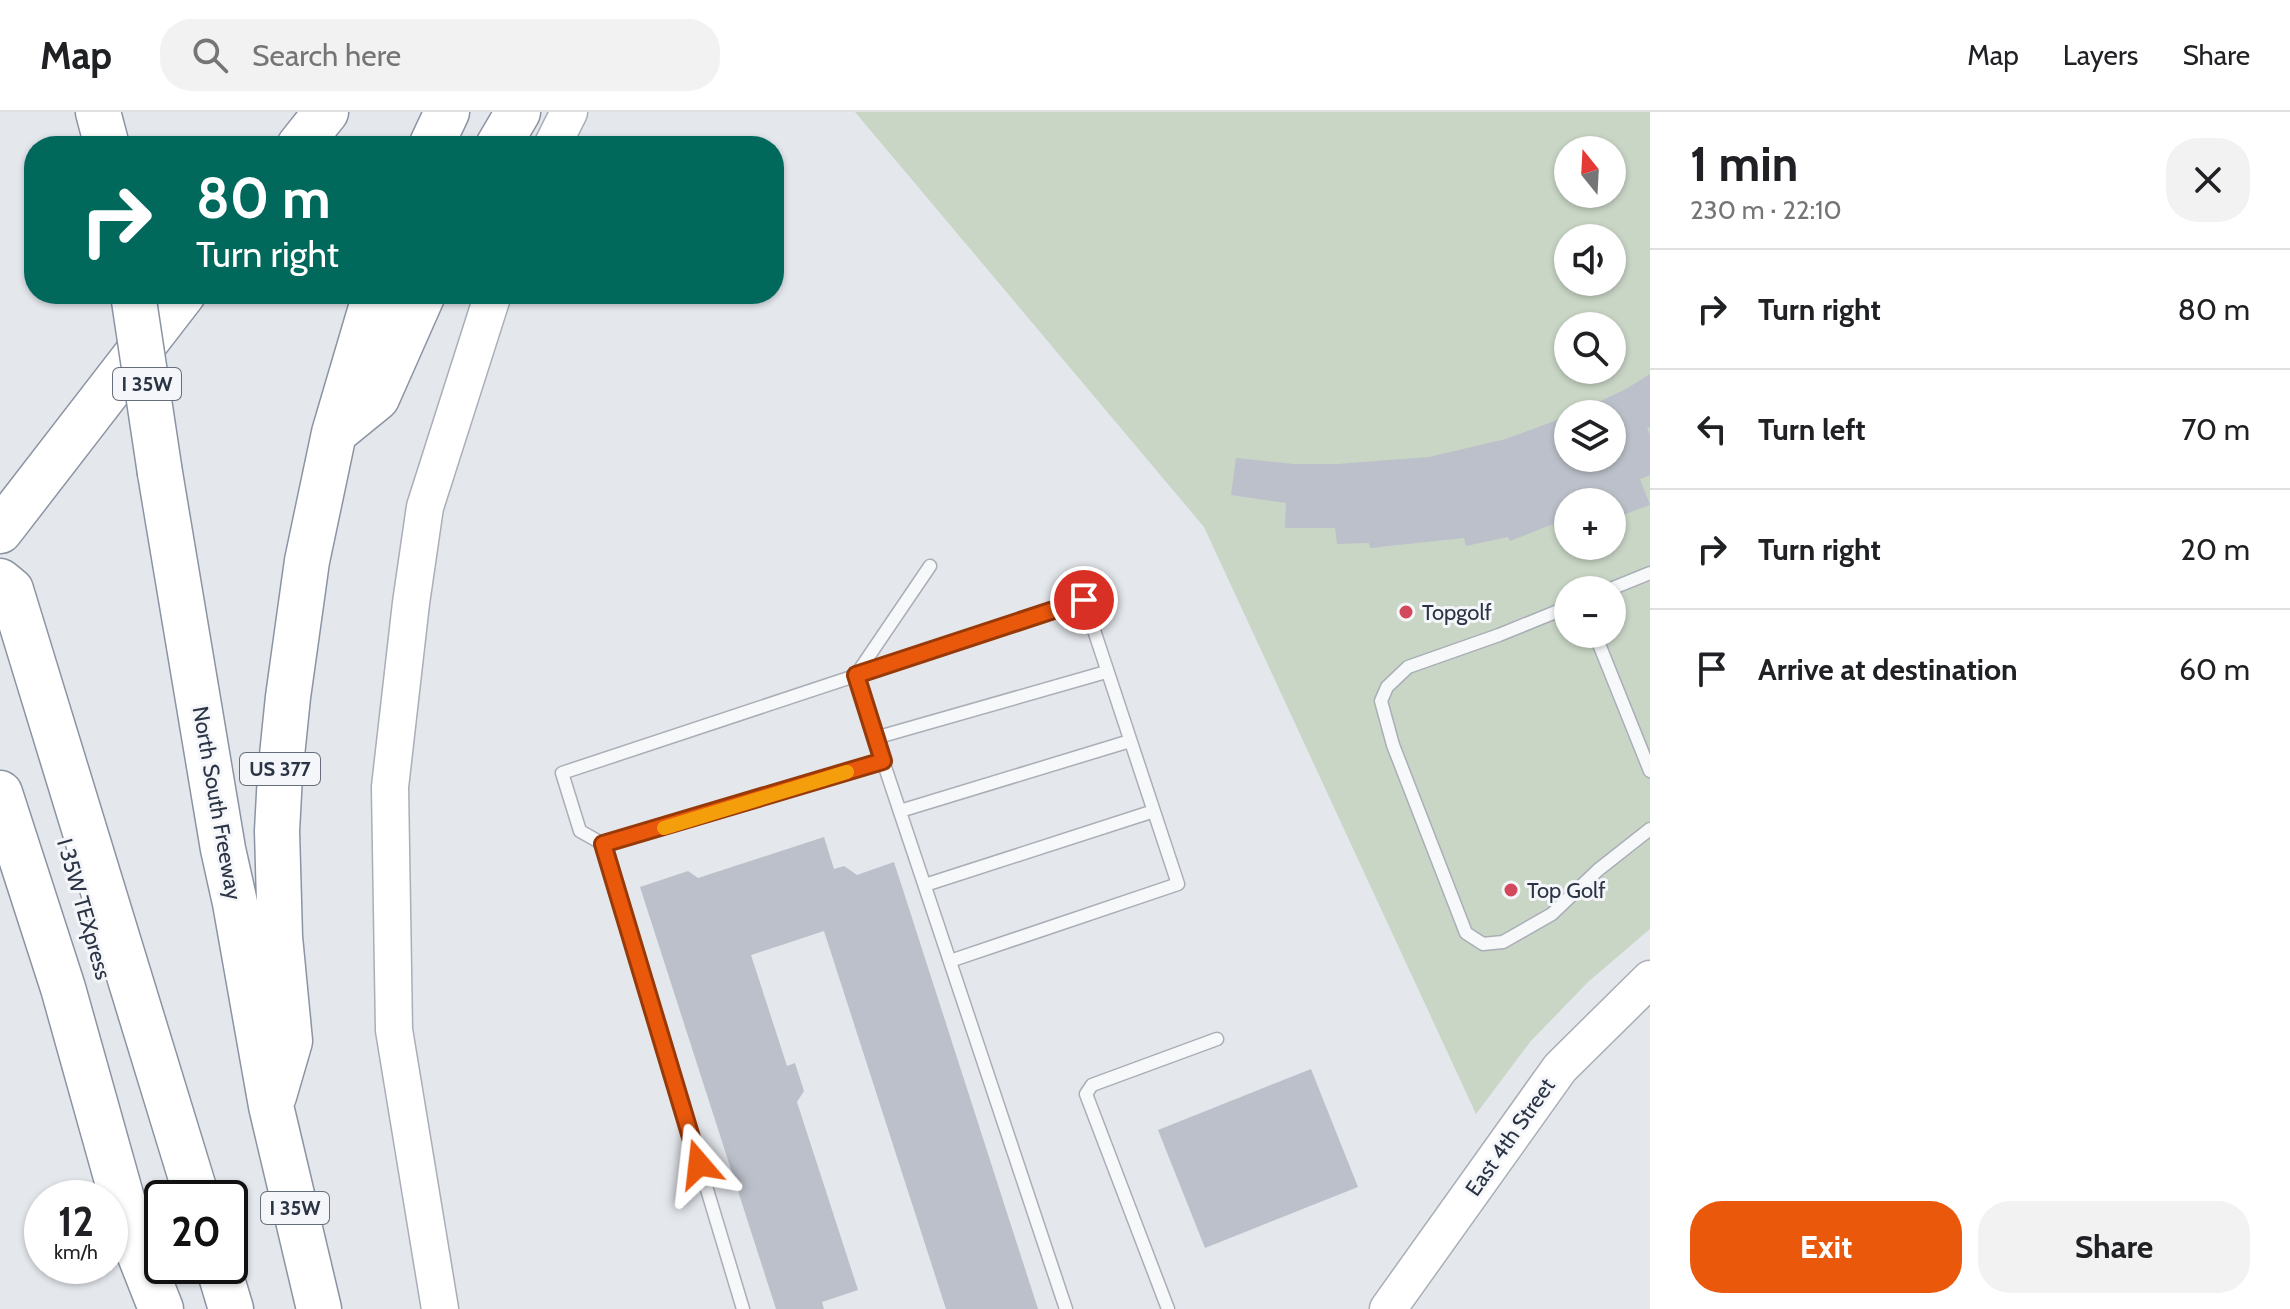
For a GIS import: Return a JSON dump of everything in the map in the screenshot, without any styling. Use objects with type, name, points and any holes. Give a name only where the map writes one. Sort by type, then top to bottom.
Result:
[{"type":"highway","points":[[98,112],[104,136]]},
{"type":"highway","points":[[285,136],[298,112]]},
{"type":"highway","points":[[307,136],[326,112]]},
{"type":"highway","points":[[436,136],[447,112]]},
{"type":"highway","points":[[504,136],[518,112]]},
{"type":"highway","name":"North South Freeway","points":[[135,304],[223,849],[271,1106],[319,1309]]},
{"type":"highway","points":[[0,531],[175,304]]},
{"type":"highway","points":[[334,433],[372,304]]},
{"type":"highway","points":[[334,433],[377,398],[419,304]]},
{"type":"highway","name":"US 377","points":[[271,1106],[290,1041],[278,897],[280,775],[307,561],[334,433]]},
{"type":"highway","points":[[0,581],[11,590],[191,1180]]},
{"type":"highway","name":"I 35W TEXpress","points":[[0,620],[163,1180]]},
{"type":"highway","name":"I 35W TEXpress","points":[[0,793],[63,988],[133,1238],[161,1309]]},
{"type":"highway","points":[[133,1238],[145,1309]]},
{"type":"highway","points":[[193,1284],[200,1309]]},
{"type":"highway","points":[[223,1284],[231,1309]]},
{"type":"main road","points":[[557,136],[569,112]]},
{"type":"main road","points":[[440,1309],[394,1030],[390,787],[425,507],[490,304]]},
{"type":"main road","name":"East 4th Street","points":[[1388,1309],[1560,1068],[1650,979]]},
{"type":"lane","points":[[856,675],[930,566]]},
{"type":"lane","points":[[1626,583],[1650,573]]},
{"type":"lane","points":[[743,1309],[603,844],[580,831],[562,773],[1084,600],[1178,884],[950,961]]},
{"type":"lane","points":[[1554,613],[1408,667],[1387,687],[1381,701],[1393,745],[1466,933],[1483,944],[1503,942],[1552,914],[1598,870],[1650,829]]},
{"type":"lane","points":[[1601,648],[1650,771]]},
{"type":"lane","points":[[875,738],[1106,672]]},
{"type":"lane","points":[[856,675],[1066,1309]]},
{"type":"lane","points":[[900,811],[1130,741]]},
{"type":"lane","points":[[603,844],[883,761]]},
{"type":"lane","points":[[925,885],[1154,811]]},
{"type":"lane","points":[[1168,1309],[1086,1094],[1092,1085],[1217,1039]]},
{"type":"green space","name":"Topgolf","points":[[855,112],[1650,112],[1650,929],[1588,982],[1530,1042],[1476,1114],[1204,527]]},
{"type":"building","points":[[1650,374],[1650,427],[1647,428],[1650,435],[1650,475],[1640,479],[1650,505],[1626,514],[1626,488],[1554,488],[1554,526],[1510,541],[1508,537],[1466,546],[1464,538],[1370,548],[1369,543],[1337,544],[1335,528],[1285,528],[1286,503],[1231,495],[1236,458],[1294,464],[1337,464],[1429,457],[1506,439],[1554,421],[1554,472],[1626,472],[1626,400],[1603,400]]},
{"type":"building","points":[[824,837],[834,869],[844,866],[857,875],[894,862],[1038,1309],[946,1309],[824,931],[751,955],[787,1066],[795,1063],[804,1091],[797,1102],[858,1290],[822,1302],[824,1309],[776,1309],[640,887],[688,871],[698,878]]},
{"type":"building","points":[[1311,1069],[1358,1187],[1205,1248],[1158,1130]]},
{"type":"slow traffic","points":[[664,828],[847,772]]},
{"type":"place","name":"Topgolf","points":[[1406,612]]},
{"type":"place","name":"Top Golf","points":[[1511,890]]},
{"type":"route","points":[[699,1164],[603,844],[883,761],[856,675],[1084,600]]}]
